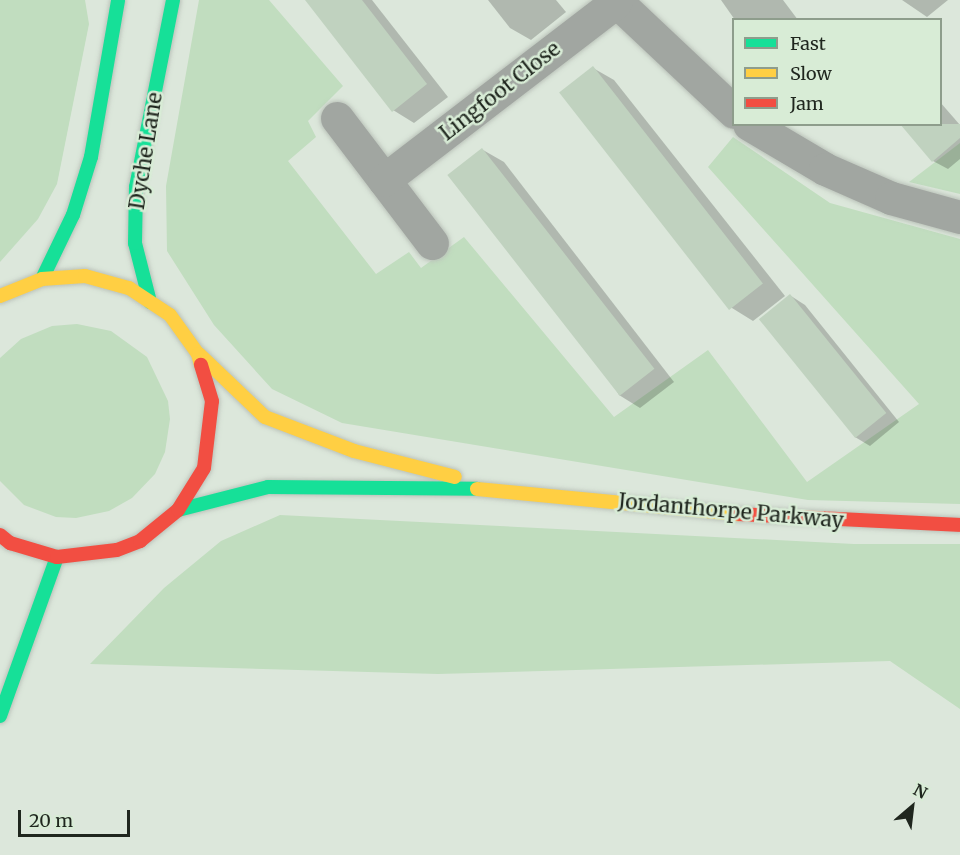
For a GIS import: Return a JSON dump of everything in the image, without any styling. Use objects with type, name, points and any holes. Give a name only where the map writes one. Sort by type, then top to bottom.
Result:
[{"type":"main road","points":[[42,279],[73,215],[91,157],[118,0]]},
{"type":"main road","name":"Dyche Lane","points":[[150,302],[135,243],[136,187],[172,0]]},
{"type":"main road","points":[[0,296],[42,279],[85,276],[129,288],[170,315],[198,354],[212,401],[204,468],[178,510],[140,541],[117,550],[57,557],[10,543],[0,535]]},
{"type":"main road","name":"Jordanthorpe Parkway","points":[[198,354],[264,417],[354,451],[503,489]]},
{"type":"main road","name":"Jordanthorpe Parkway","points":[[178,510],[268,487],[503,489],[774,518],[960,525]]},
{"type":"main road","points":[[0,716],[57,557]]},
{"type":"street","points":[[616,1],[732,110]]},
{"type":"street","name":"Lingfoot Close","points":[[384,180],[616,1]]},
{"type":"street","points":[[337,118],[432,243]]},
{"type":"street","points":[[751,126],[825,169],[891,198],[960,217]]},
{"type":"green space","points":[[0,0],[85,0],[89,24],[57,184],[38,219],[0,262]]},
{"type":"green space","points":[[199,0],[269,0],[343,86],[308,121],[316,137],[288,161],[376,274],[409,252],[421,268],[464,237],[614,417],[708,350],[807,482],[919,404],[708,167],[733,137],[830,203],[960,239],[960,504],[808,500],[342,423],[272,389],[214,325],[167,251],[166,186]]},
{"type":"green space","points":[[960,143],[960,194],[909,182]]},
{"type":"green space","points":[[77,324],[111,331],[147,357],[168,401],[170,419],[165,452],[155,474],[132,498],[109,511],[76,518],[56,517],[24,505],[0,481],[0,358],[21,339],[52,326]]},
{"type":"green space","points":[[280,515],[854,544],[960,544],[960,709],[890,661],[438,674],[90,664],[164,588],[221,541]]},
{"type":"building","points":[[305,0],[362,0],[427,84],[392,112]]},
{"type":"building","points":[[593,66],[763,283],[729,310],[559,92]]},
{"type":"building","points":[[960,124],[960,138],[932,162],[902,126]]},
{"type":"building","points":[[482,148],[654,369],[620,396],[447,175]]},
{"type":"building","points":[[790,294],[886,413],[855,438],[759,319]]},
{"type":"traffic: fast","points":[[42,279],[73,215],[91,157],[118,0]]},
{"type":"traffic: fast","points":[[150,302],[135,243],[136,187],[173,0]]},
{"type":"traffic: fast","points":[[178,510],[268,487],[477,489]]},
{"type":"traffic: fast","points":[[0,716],[57,557]]},
{"type":"traffic: slow","points":[[0,296],[42,279],[85,276],[129,288],[170,315],[198,354],[201,365]]},
{"type":"traffic: slow","points":[[199,354],[265,417],[354,451],[455,477]]},
{"type":"traffic: slow","points":[[477,489],[739,514]]},
{"type":"traffic: jam","points":[[0,535],[10,543],[57,557],[117,550],[140,541],[178,510],[204,468],[212,401],[201,365]]},
{"type":"traffic: jam","points":[[739,514],[960,525]]}]
